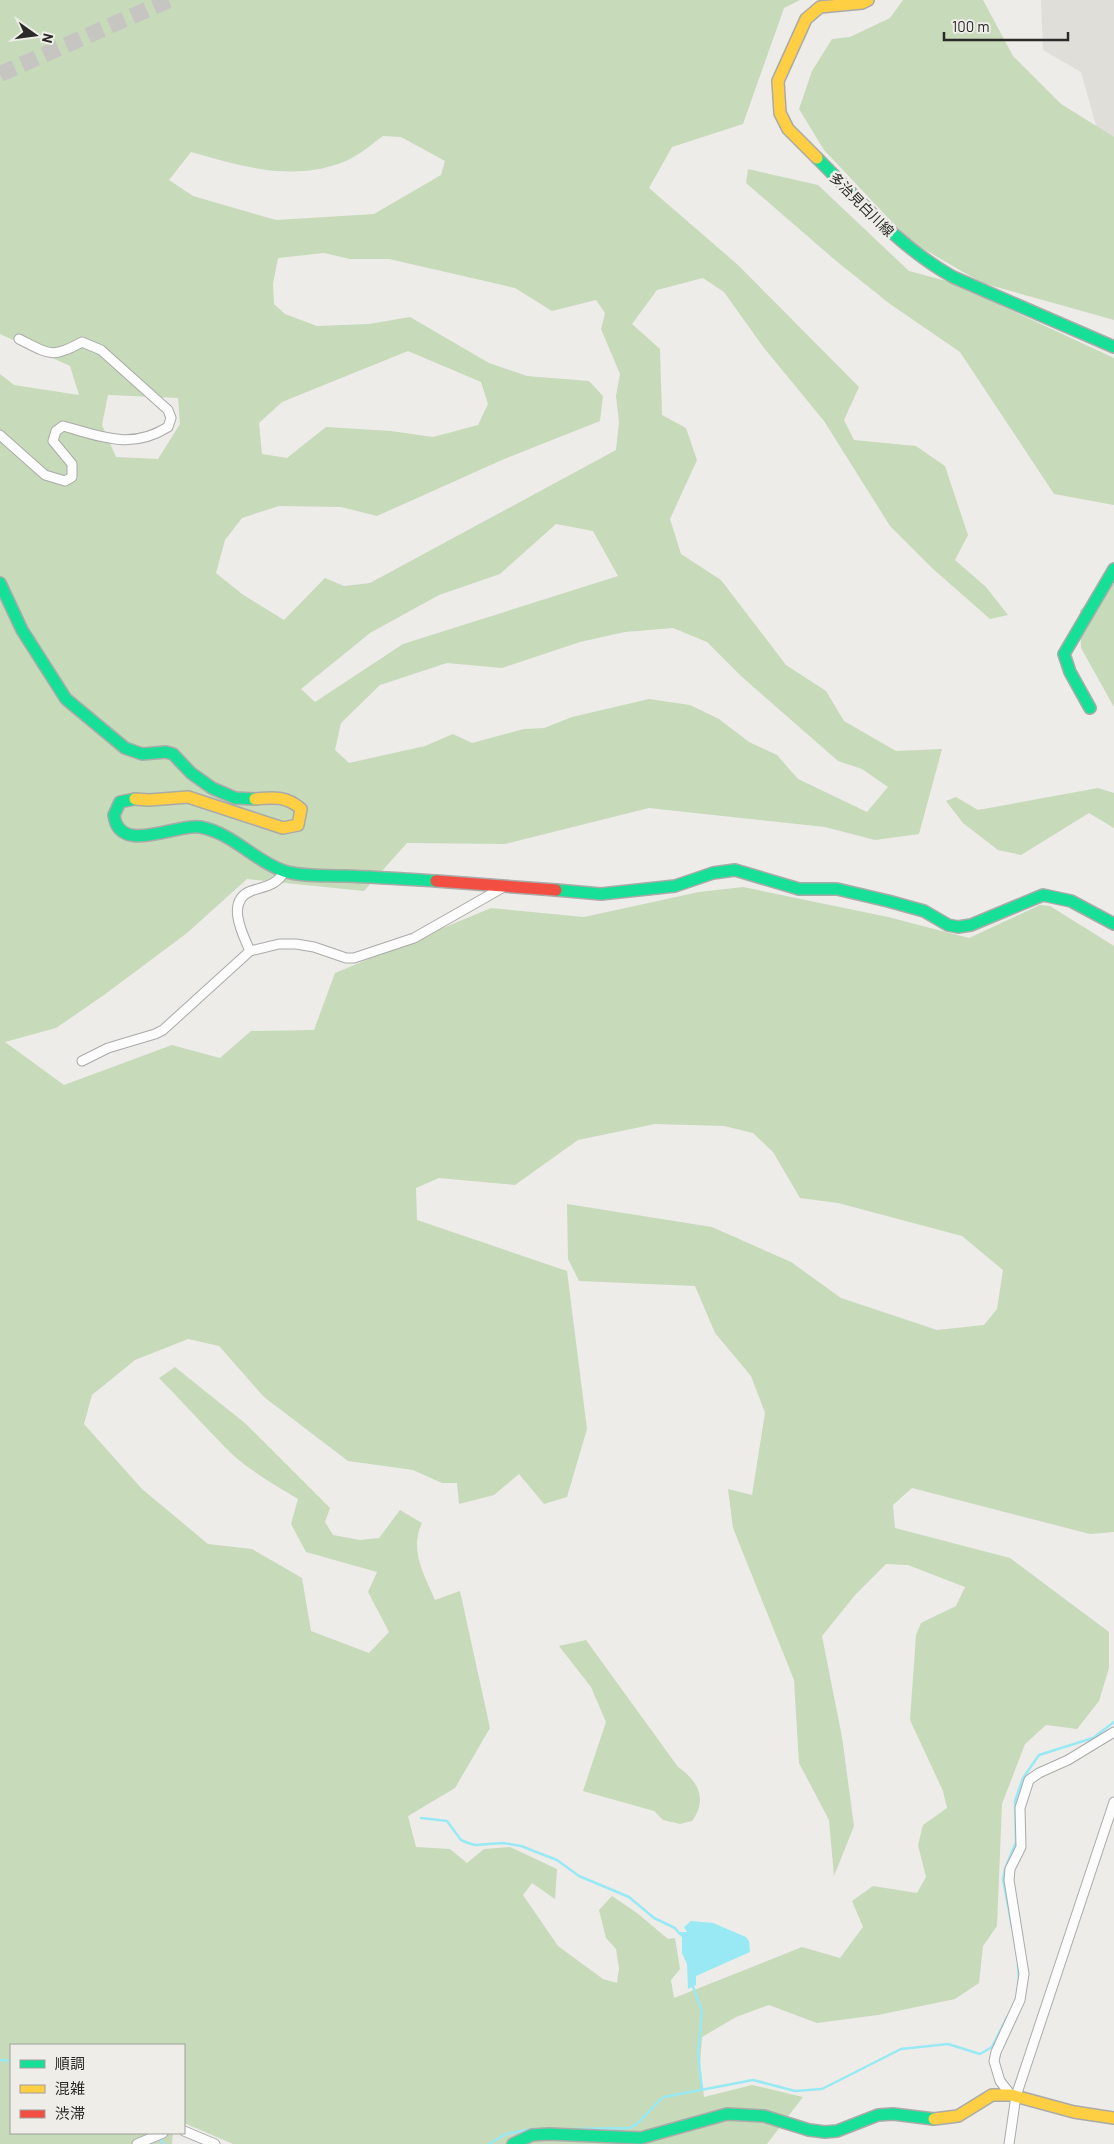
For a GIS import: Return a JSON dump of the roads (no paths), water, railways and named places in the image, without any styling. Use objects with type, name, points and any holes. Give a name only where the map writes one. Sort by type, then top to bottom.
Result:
[{"type":"street","name":"多治見白川線","points":[[868,0],[862,3],[820,7],[806,19],[778,80],[778,102],[783,122],[893,236],[928,263],[953,277],[1114,347]]},
{"type":"street","points":[[0,435],[45,475],[64,481],[72,477],[72,464],[53,441],[56,431],[63,426],[121,441],[139,440],[153,436],[168,427],[171,418],[168,410],[101,350],[82,342],[64,352],[52,354],[19,339]]},
{"type":"street","points":[[1090,708],[1070,672],[1064,654],[1112,573]]},
{"type":"street","points":[[0,583],[22,630],[62,693],[119,745],[142,754],[166,752],[173,754],[209,788],[245,800],[288,798],[301,809],[302,814],[298,825],[291,828],[283,828],[188,797],[180,796],[156,800],[131,798],[124,800],[115,809],[114,816],[119,829],[134,836],[142,837],[184,825],[200,826],[232,840],[284,872],[328,876],[385,877],[585,894],[675,886],[713,873],[735,870],[799,889],[837,889],[888,900],[924,912],[948,925],[971,925],[1043,895],[1052,895],[1080,905],[1114,924]]},
{"type":"street","points":[[250,951],[238,922],[240,902],[250,892],[274,884],[284,872]]},
{"type":"street","points":[[82,1061],[108,1048],[163,1030],[250,951],[279,944],[296,944],[314,947],[346,958],[354,958],[414,938],[502,888]]},
{"type":"street","points":[[1013,2096],[1000,2081],[994,2061],[996,2052],[1020,2000],[1024,1974],[1009,1880],[1010,1870],[1021,1847],[1020,1808],[1029,1780],[1039,1772],[1068,1760],[1114,1732]]},
{"type":"street","points":[[1009,2144],[1013,2096],[1114,1802]]},
{"type":"street","points":[[513,2144],[532,2135],[549,2134],[641,2138],[700,2120],[728,2114],[764,2116],[809,2130],[837,2131],[878,2115],[893,2114],[930,2119],[958,2116],[992,2095],[1013,2096],[1074,2112],[1114,2118]]},
{"type":"street","points":[[185,2130],[215,2144]]},
{"type":"street","points":[[137,2144],[160,2134]]},
{"type":"water","points":[[691,1921],[713,1923],[746,1937],[749,1941],[750,1952],[696,1976],[696,1985],[688,1989],[687,1964],[682,1953],[682,1937],[678,1934],[679,1932],[687,1932],[684,1927]]},
{"type":"waterway","points":[[1012,1927],[1003,1879],[1016,1842],[1015,1801],[1023,1778],[1039,1755],[1093,1738],[1114,1722]]},
{"type":"waterway","points":[[421,1818],[447,1821],[461,1840],[468,1843],[475,1845],[503,1843],[521,1846],[557,1860],[579,1876],[629,1897],[654,1918],[675,1928],[679,1933]]},
{"type":"waterway","points":[[1018,1965],[1019,1982]]},
{"type":"waterway","points":[[692,1984],[702,2012],[698,2053],[702,2090]]},
{"type":"waterway","points":[[573,2129],[630,2128],[664,2097],[753,2080],[795,2091],[822,2089],[901,2049],[948,2044],[980,2054],[992,2047],[1007,2017]]},
{"type":"waterway","points":[[0,2060],[10,2061]]},
{"type":"waterway","points":[[489,2144],[506,2134],[532,2129]]},
{"type":"waterway","points":[[158,2136],[164,2144]]},
{"type":"tunnel","points":[[0,74],[169,0]]}]
